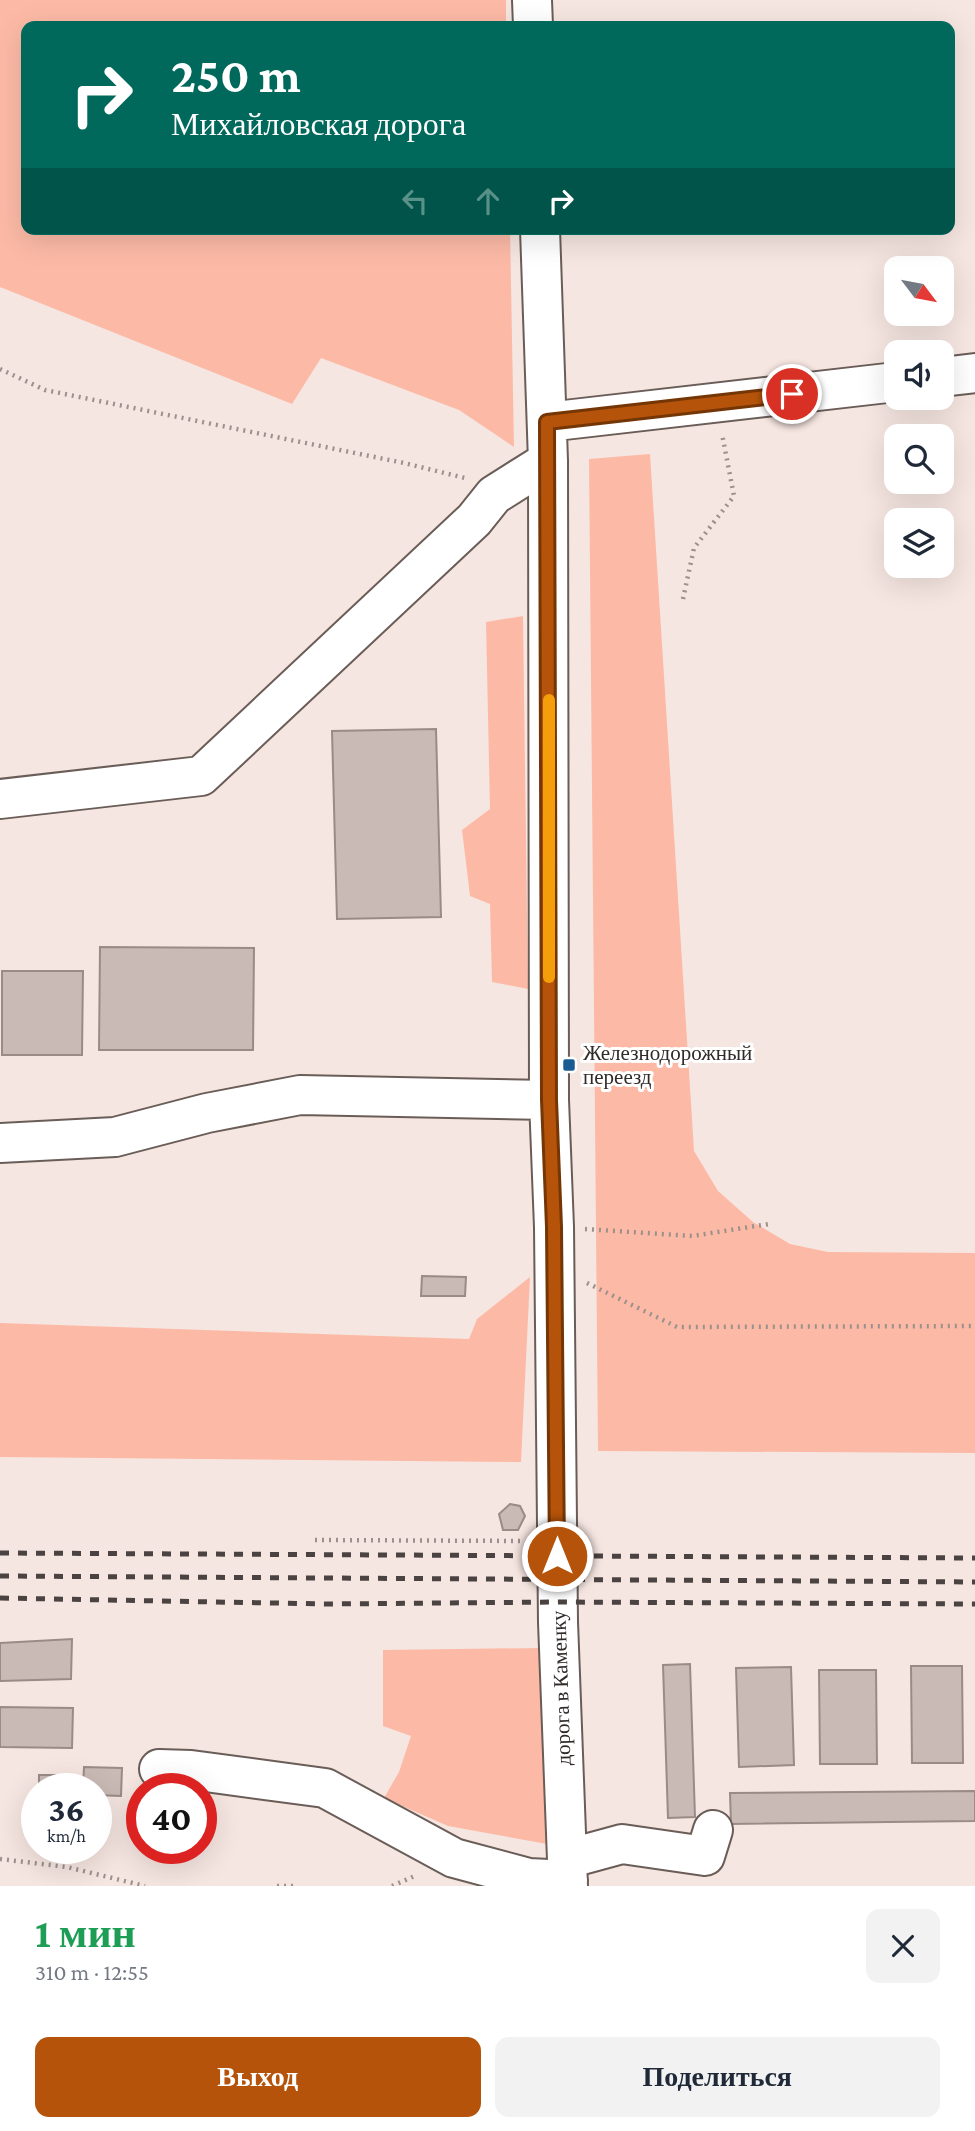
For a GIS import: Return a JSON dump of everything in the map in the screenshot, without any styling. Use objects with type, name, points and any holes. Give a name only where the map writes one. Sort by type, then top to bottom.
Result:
[{"type":"street","points":[[532,0],[533,21]]},
{"type":"street","name":"дорога в Каменку","points":[[540,235],[548,461],[549,1100],[555,1267],[558,1622],[567,1875]]},
{"type":"street","points":[[954,376],[975,373]]},
{"type":"street","points":[[547,422],[884,383]]},
{"type":"street","points":[[0,799],[201,776],[474,520],[494,495],[548,461]]},
{"type":"street","points":[[0,1143],[115,1136],[207,1113],[300,1095],[549,1100]]},
{"type":"street","points":[[182,1766],[325,1788],[454,1858],[529,1878],[567,1875],[622,1844],[705,1856],[713,1830]]},
{"type":"path","points":[[0,369],[45,390],[404,463],[466,479],[494,495]]},
{"type":"path","points":[[683,599],[694,548],[734,496],[715,403]]},
{"type":"path","points":[[554,1227],[692,1236],[769,1224]]},
{"type":"path","points":[[555,1267],[677,1326],[975,1326]]},
{"type":"path","points":[[315,1540],[536,1541]]},
{"type":"path","points":[[0,1859],[67,1867],[145,1886]]},
{"type":"path","points":[[277,1886],[293,1886]]},
{"type":"shaded area","points":[[0,0],[506,0],[506,21],[21,21],[21,235],[510,235],[514,447],[459,410],[321,358],[292,404],[0,287]]},
{"type":"shaded area","points":[[650,454],[694,1151],[718,1191],[753,1222],[790,1244],[828,1252],[975,1253],[975,1453],[598,1451],[589,459]]},
{"type":"shaded area","points":[[523,616],[528,989],[492,982],[490,904],[470,896],[462,830],[490,809],[486,622]]},
{"type":"shaded area","points":[[530,1277],[521,1462],[0,1457],[0,1323],[469,1339],[477,1319]]},
{"type":"shaded area","points":[[539,1648],[547,1844],[448,1826],[384,1798],[399,1772],[411,1736],[383,1726],[383,1650]]},
{"type":"building","points":[[436,729],[441,917],[337,919],[332,731]]},
{"type":"building","points":[[100,947],[254,948],[253,1050],[99,1050]]},
{"type":"building","points":[[2,971],[83,971],[82,1055],[2,1055]]},
{"type":"building","points":[[422,1276],[466,1277],[465,1296],[421,1296]]},
{"type":"building","points":[[510,1504],[520,1506],[525,1516],[518,1530],[503,1530],[499,1514]]},
{"type":"building","points":[[72,1639],[71,1679],[0,1681],[0,1643]]},
{"type":"building","points":[[690,1664],[695,1817],[668,1818],[663,1665]]},
{"type":"building","points":[[911,1666],[962,1666],[963,1763],[912,1763]]},
{"type":"building","points":[[791,1667],[794,1765],[739,1767],[736,1668]]},
{"type":"building","points":[[819,1670],[876,1670],[877,1764],[820,1764]]},
{"type":"building","points":[[0,1707],[73,1708],[72,1748],[0,1747]]},
{"type":"building","points":[[84,1767],[122,1768],[121,1796],[112,1796],[112,1773],[84,1773]]},
{"type":"building","points":[[975,1791],[975,1821],[731,1824],[730,1793]]},
{"type":"railway","points":[[0,1553],[975,1558]]},
{"type":"railway","points":[[0,1576],[975,1582]]},
{"type":"railway","points":[[0,1598],[327,1604],[975,1604]]},
{"type":"slow traffic","points":[[549,700],[549,977]]},
{"type":"place","name":"Железнодорожный переезд","points":[[569,1065]]},
{"type":"route","points":[[557,1556],[554,1227],[549,1100],[547,422],[792,394]]}]
